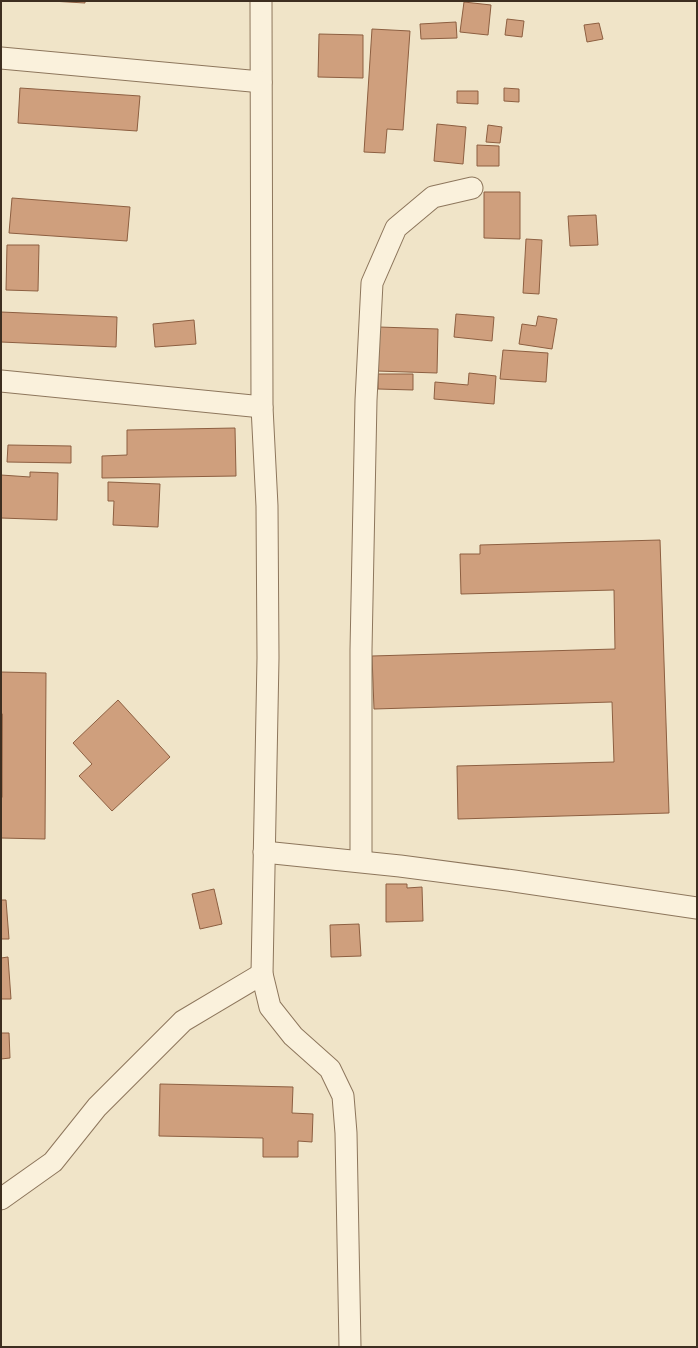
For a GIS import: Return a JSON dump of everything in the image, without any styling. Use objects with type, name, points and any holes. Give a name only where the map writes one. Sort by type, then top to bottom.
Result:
[{"type":"street","points":[[261,1],[262,407],[267,506],[268,658],[262,974],[270,1007],[293,1036],[330,1069],[343,1096],[346,1133],[350,1347]]},
{"type":"street","points":[[1,58],[261,82]]},
{"type":"street","points":[[361,861],[361,642],[366,400],[372,283],[396,228],[433,197],[472,188]]},
{"type":"street","points":[[1,381],[262,407]]},
{"type":"street","points":[[264,852],[361,861],[514,881],[697,908]]},
{"type":"street","points":[[1,1200],[53,1162],[97,1107],[183,1021],[262,974]]},
{"type":"building","points":[[51,1],[85,1],[85,3]]},
{"type":"building","points":[[464,2],[491,5],[488,35],[460,32]]},
{"type":"building","points":[[507,19],[524,21],[522,37],[505,35]]},
{"type":"building","points":[[456,22],[457,38],[421,39],[420,24]]},
{"type":"building","points":[[599,23],[603,39],[587,42],[584,25]]},
{"type":"building","points":[[372,29],[410,31],[403,130],[387,129],[385,153],[364,152]]},
{"type":"building","points":[[319,34],[363,35],[363,78],[318,77]]},
{"type":"building","points":[[20,88],[140,96],[137,131],[18,123]]},
{"type":"building","points":[[504,88],[519,89],[519,102],[504,101]]},
{"type":"building","points":[[457,91],[478,91],[478,104],[457,103]]},
{"type":"building","points":[[437,124],[466,127],[463,164],[434,161]]},
{"type":"building","points":[[488,125],[502,127],[500,143],[486,142]]},
{"type":"building","points":[[477,145],[499,146],[499,166],[477,166]]},
{"type":"building","points":[[484,192],[520,192],[520,239],[484,238]]},
{"type":"building","points":[[12,198],[130,207],[127,241],[9,233]]},
{"type":"building","points":[[596,215],[598,245],[570,246],[568,216]]},
{"type":"building","points":[[526,239],[542,240],[539,294],[523,293]]},
{"type":"building","points":[[7,245],[39,245],[38,291],[6,290]]},
{"type":"building","points":[[1,312],[117,317],[116,347],[1,342]]},
{"type":"building","points":[[456,314],[494,317],[492,341],[454,337]]},
{"type":"building","points":[[538,316],[557,319],[552,349],[519,344],[522,324],[536,326]]},
{"type":"building","points":[[194,320],[196,344],[155,347],[153,324]]},
{"type":"building","points":[[379,327],[438,329],[437,373],[377,371]]},
{"type":"building","points":[[503,350],[548,353],[546,382],[500,379]]},
{"type":"building","points":[[469,373],[496,376],[494,404],[434,399],[435,382],[468,385]]},
{"type":"building","points":[[378,374],[413,374],[413,390],[378,389]]},
{"type":"building","points":[[235,428],[236,476],[102,478],[102,456],[127,455],[127,430]]},
{"type":"building","points":[[8,445],[71,446],[71,463],[7,462]]},
{"type":"building","points":[[30,472],[58,473],[57,520],[1,518],[1,475],[30,477]]},
{"type":"building","points":[[108,482],[160,484],[158,527],[113,525],[114,501],[108,501]]},
{"type":"building","points":[[660,540],[669,813],[458,819],[457,766],[614,762],[612,702],[374,709],[372,656],[615,649],[614,590],[461,594],[460,554],[480,554],[480,545]]},
{"type":"building","points":[[1,672],[46,673],[45,839],[1,838]]},
{"type":"building","points":[[118,700],[170,757],[112,811],[79,776],[92,764],[73,743]]},
{"type":"building","points":[[2,714],[2,797],[1,797]]},
{"type":"building","points":[[386,884],[407,884],[407,888],[422,887],[423,921],[386,922]]},
{"type":"building","points":[[214,889],[222,924],[200,929],[192,894]]},
{"type":"building","points":[[1,900],[6,900],[9,939],[1,939]]},
{"type":"building","points":[[359,924],[361,956],[331,957],[330,925]]},
{"type":"building","points":[[8,957],[11,999],[1,999],[1,958]]},
{"type":"building","points":[[1,1033],[9,1033],[10,1058],[1,1059]]},
{"type":"building","points":[[160,1084],[293,1087],[292,1113],[313,1114],[312,1142],[298,1141],[298,1157],[263,1157],[263,1138],[159,1136]]}]
